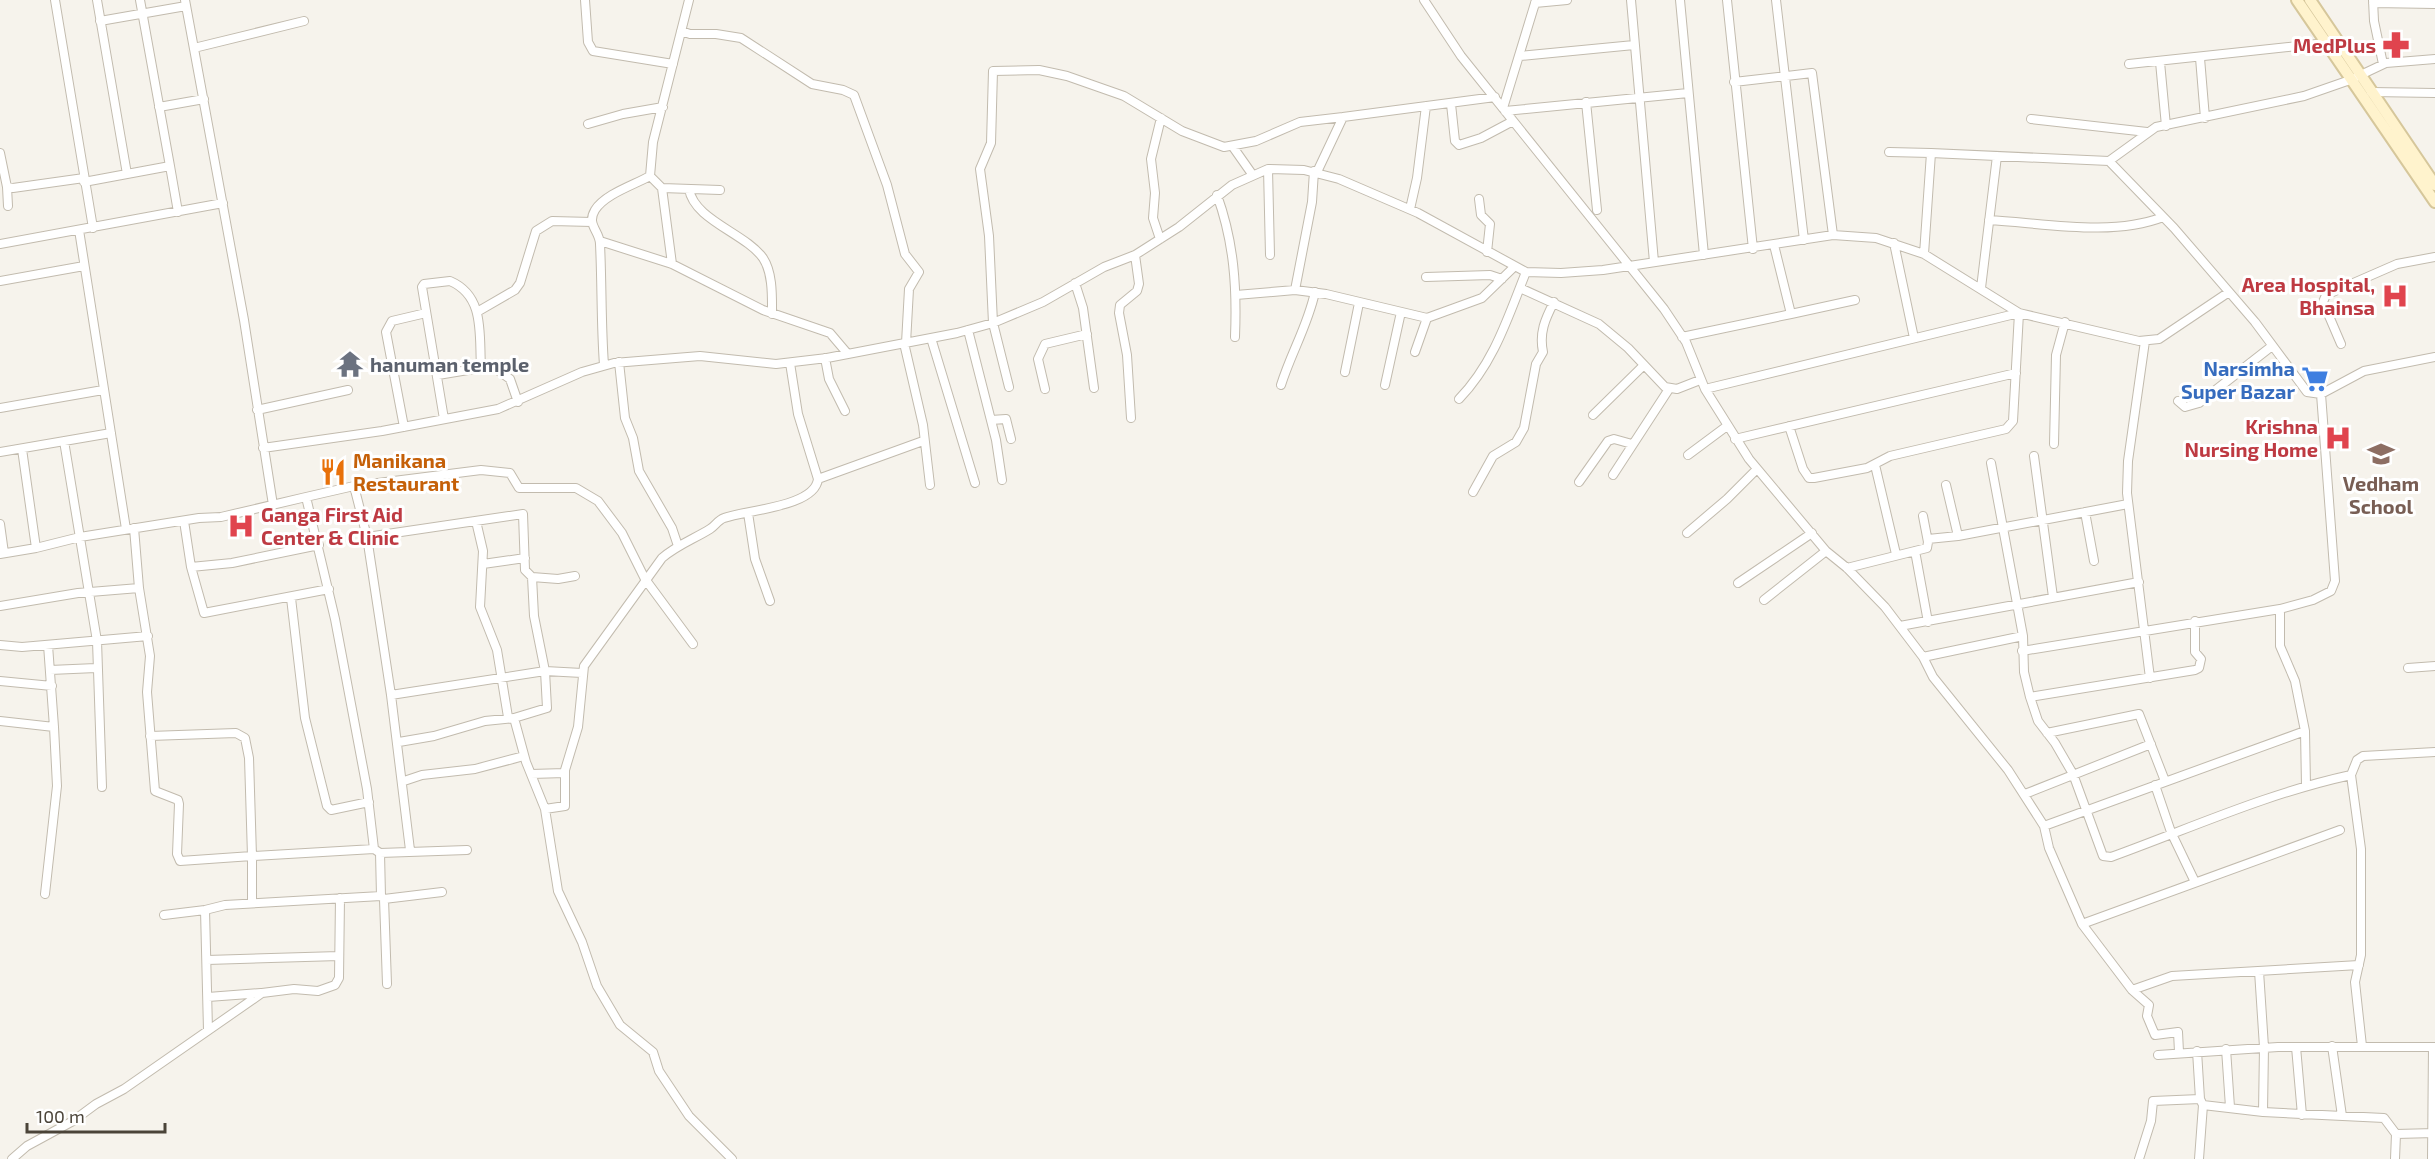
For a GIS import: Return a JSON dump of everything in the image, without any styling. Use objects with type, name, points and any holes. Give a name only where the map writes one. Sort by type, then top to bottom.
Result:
[{"type":"street","points":[[55,0],[93,228]]},
{"type":"street","points":[[97,0],[127,174]]},
{"type":"street","points":[[140,0],[178,212]]},
{"type":"street","points":[[585,0],[588,42],[593,51],[673,64]]},
{"type":"street","points":[[650,176],[653,142],[689,0]]},
{"type":"street","points":[[1424,0],[1461,56],[1595,225],[1629,264],[1682,337],[1704,389],[1757,469],[1826,551],[1847,568],[1900,626],[1923,657],[1933,677],[1978,729],[2025,794],[2044,826],[2049,848],[2082,924],[2132,990],[2149,1005],[2147,1016],[2155,1035],[2178,1032],[2179,1052]]},
{"type":"street","points":[[1504,109],[1536,1],[1567,0]]},
{"type":"street","points":[[1631,0],[1654,262]]},
{"type":"street","points":[[1680,0],[1704,255]]},
{"type":"street","points":[[1727,0],[1753,249]]},
{"type":"street","points":[[1776,0],[1804,240]]},
{"type":"street","points":[[2297,0],[2350,80],[2366,93],[2435,185]]},
{"type":"street","points":[[2310,0],[2361,76],[2366,93],[2435,202]]},
{"type":"street","points":[[2383,64],[2373,2],[2435,4]]},
{"type":"street","points":[[100,21],[186,3],[223,203],[273,505]]},
{"type":"street","points":[[194,48],[304,21]]},
{"type":"street","points":[[681,31],[690,34],[716,34],[741,38],[812,84],[843,90],[854,95],[887,185],[905,254],[919,272],[909,289],[905,343],[920,413],[930,485]]},
{"type":"street","points":[[2129,64],[2326,43]]},
{"type":"street","points":[[1520,56],[1634,45]]},
{"type":"street","points":[[2200,58],[2205,118]]},
{"type":"street","points":[[1889,152],[2109,161],[2147,132],[2166,126],[2304,96],[2361,76],[2383,64],[2435,59]]},
{"type":"street","points":[[2160,62],[2166,126]]},
{"type":"street","points":[[1009,387],[993,323],[989,236],[980,169],[991,143],[993,71],[1039,70],[1067,76],[1124,96],[1198,139],[1224,147],[1256,141],[1300,122],[1495,98]]},
{"type":"street","points":[[1734,82],[1785,77],[1808,72],[1813,75],[1833,236]]},
{"type":"street","points":[[1504,109],[1688,93]]},
{"type":"street","points":[[2366,93],[2435,93]]},
{"type":"street","points":[[159,107],[204,99]]},
{"type":"street","points":[[1586,102],[1597,210]]},
{"type":"street","points":[[1451,104],[1455,141],[1459,145],[1481,138],[1513,121]]},
{"type":"street","points":[[1410,209],[1417,178],[1426,106]]},
{"type":"street","points":[[588,124],[623,114],[663,107]]},
{"type":"street","points":[[1295,290],[1316,172],[1343,117]]},
{"type":"street","points":[[1160,239],[1153,218],[1155,193],[1151,159],[1161,118]]},
{"type":"street","points":[[2031,119],[2147,132]]},
{"type":"street","points":[[1233,147],[1252,174]]},
{"type":"street","points":[[0,153],[7,187],[8,207]]},
{"type":"street","points":[[1924,254],[1931,153]]},
{"type":"street","points":[[1981,288],[1997,156]]},
{"type":"street","points":[[2109,161],[2163,217],[2229,292],[2300,386],[2307,392],[2321,394],[2364,371],[2435,357]]},
{"type":"street","points":[[7,187],[84,180],[170,166]]},
{"type":"street","points":[[1268,169],[1269,255]]},
{"type":"street","points":[[263,448],[404,427],[498,409],[604,365],[619,362],[700,356],[754,363],[790,363],[968,330],[993,323],[1043,302],[1104,267],[1135,255],[1160,239],[1217,195],[1252,174],[1268,169],[1316,172],[1410,209],[1526,272],[1584,272],[1833,236],[1865,235],[1924,254],[2019,313],[2145,341],[2159,339],[2229,292]]},
{"type":"street","points":[[650,176],[662,188],[672,264]]},
{"type":"street","points":[[604,365],[600,318],[600,241],[592,222],[594,212],[607,199],[650,176]]},
{"type":"street","points":[[662,188],[720,190]]},
{"type":"street","points":[[689,189],[693,202],[704,213],[733,231],[763,258],[769,276],[772,314]]},
{"type":"street","points":[[1217,195],[1231,241],[1236,295],[1235,337]]},
{"type":"street","points":[[1479,199],[1481,215],[1490,224],[1487,252]]},
{"type":"street","points":[[0,244],[223,203]]},
{"type":"street","points":[[1989,220],[2105,227],[2132,226],[2163,217]]},
{"type":"street","points":[[477,312],[515,290],[520,283],[536,231],[552,221],[592,222]]},
{"type":"street","points":[[79,230],[103,390],[130,528],[147,636],[150,736],[155,791],[178,800],[177,858],[185,861],[377,851],[467,850]]},
{"type":"street","points":[[600,241],[672,264],[772,314],[830,333],[847,353]]},
{"type":"street","points":[[1894,243],[1914,338]]},
{"type":"street","points":[[1774,245],[1791,314]]},
{"type":"street","points":[[1131,418],[1127,355],[1119,313],[1120,305],[1135,295],[1138,288],[1135,255]]},
{"type":"street","points":[[2341,344],[2323,302],[2326,295],[2397,264],[2435,257]]},
{"type":"street","points":[[0,281],[84,266]]},
{"type":"street","points":[[1236,295],[1295,290],[1315,292],[1427,318],[1482,298],[1514,267]]},
{"type":"street","points":[[1459,399],[1474,384],[1488,362],[1511,314],[1526,272]]},
{"type":"street","points":[[1426,278],[1490,275],[1502,279]]},
{"type":"street","points":[[444,419],[422,287],[424,284],[450,281],[472,297],[477,312],[481,366]]},
{"type":"street","points":[[1075,284],[1083,308],[1094,388]]},
{"type":"street","points":[[1520,288],[1599,324],[1669,389],[1677,389],[1700,380]]},
{"type":"street","points":[[1281,385],[1288,363],[1310,318],[1315,292]]},
{"type":"street","points":[[1682,337],[1855,300]]},
{"type":"street","points":[[1473,492],[1493,456],[1516,442],[1524,428],[1536,364],[1543,351],[1542,325],[1554,302]]},
{"type":"street","points":[[1345,372],[1359,303]]},
{"type":"street","points":[[1385,385],[1401,312]]},
{"type":"street","points":[[404,427],[386,332],[392,321],[426,313]]},
{"type":"street","points":[[1704,389],[2019,313]]},
{"type":"street","points":[[1789,426],[1803,469],[1809,478],[1821,478],[1875,465],[1890,456],[2011,426],[2019,313]]},
{"type":"street","points":[[1415,352],[1427,318]]},
{"type":"street","points":[[2054,444],[2056,354],[2065,322]]},
{"type":"street","points":[[968,330],[992,420],[1002,480]]},
{"type":"street","points":[[1045,389],[1038,359],[1045,344],[1087,334]]},
{"type":"street","points":[[932,338],[975,483]]},
{"type":"street","points":[[2145,341],[2128,461],[2128,504],[2150,678]]},
{"type":"street","points":[[2178,401],[2185,407],[2199,403],[2272,346]]},
{"type":"street","points":[[825,358],[828,379],[845,411]]},
{"type":"street","points":[[619,362],[625,418],[633,438],[639,471],[672,528],[678,546]]},
{"type":"street","points":[[545,809],[565,806],[565,773],[578,727],[582,673],[589,657],[662,558],[678,546],[710,529],[722,519],[810,495],[816,490],[818,480],[798,414],[790,363]]},
{"type":"street","points":[[1593,415],[1644,365]]},
{"type":"street","points":[[438,375],[481,366],[492,366],[510,379],[518,402]]},
{"type":"street","points":[[1735,439],[2016,373]]},
{"type":"street","points":[[1613,475],[1669,389]]},
{"type":"street","points":[[0,408],[103,390]]},
{"type":"street","points":[[257,410],[348,390]]},
{"type":"street","points":[[2022,651],[2195,621],[2280,609],[2325,595],[2334,584],[2321,394]]},
{"type":"street","points":[[992,420],[1006,419],[1011,439]]},
{"type":"street","points":[[1688,455],[1727,426]]},
{"type":"street","points":[[0,452],[111,433]]},
{"type":"street","points":[[1579,482],[1608,441],[1614,439],[1632,444]]},
{"type":"street","points":[[64,441],[97,641],[96,668],[102,787]]},
{"type":"street","points":[[818,480],[923,441]]},
{"type":"street","points":[[22,449],[36,548]]},
{"type":"street","points":[[2034,456],[2054,597]]},
{"type":"street","points":[[1991,463],[2001,527],[2023,636],[2022,651],[2030,697],[2038,721],[2055,742],[2073,774],[2105,858],[2171,832],[2306,786],[2351,775]]},
{"type":"street","points":[[1875,465],[1896,554]]},
{"type":"street","points":[[1688,533],[1757,469]]},
{"type":"street","points":[[0,524],[2,553],[130,528],[220,517],[354,486],[481,470],[510,473],[519,488],[582,490],[607,511],[624,537],[645,579],[693,644]]},
{"type":"street","points":[[1946,485],[1958,536]]},
{"type":"street","points":[[354,486],[367,537],[392,695],[404,781],[410,850]]},
{"type":"street","points":[[306,497],[329,589],[369,802],[383,898],[387,984]]},
{"type":"street","points":[[1928,539],[1958,536],[2128,504]]},
{"type":"street","points":[[2085,512],[2094,561]]},
{"type":"street","points":[[748,513],[755,559],[770,601]]},
{"type":"street","points":[[367,537],[523,514],[526,573],[532,577],[558,579],[574,576]]},
{"type":"street","points":[[1847,568],[1927,548],[1928,539],[1923,516]]},
{"type":"street","points":[[476,520],[483,551],[480,607],[497,650],[500,676],[511,718],[545,809],[549,852],[558,891],[582,942],[591,971],[608,1005],[625,1029],[653,1052],[661,1074],[700,1130],[732,1159]]},
{"type":"street","points":[[184,521],[191,567],[204,613],[329,589]]},
{"type":"street","points":[[1738,583],[1812,533]]},
{"type":"street","points":[[191,567],[232,563],[319,545]]},
{"type":"street","points":[[1764,600],[1826,551]]},
{"type":"street","points":[[1915,551],[1928,622]]},
{"type":"street","points":[[483,564],[525,558]]},
{"type":"street","points":[[399,742],[434,736],[468,724],[511,718],[547,708],[545,671],[534,616],[532,577]]},
{"type":"street","points":[[1900,626],[2139,582]]},
{"type":"street","points":[[0,606],[139,588]]},
{"type":"street","points":[[291,598],[305,718],[326,804],[328,809],[334,810],[369,802]]},
{"type":"street","points":[[2280,609],[2280,646],[2295,681],[2305,731],[2306,786]]},
{"type":"street","points":[[2030,697],[2199,668],[2201,659],[2195,652],[2195,621]]},
{"type":"street","points":[[0,645],[48,645],[147,636]]},
{"type":"street","points":[[1923,657],[2023,636]]},
{"type":"street","points":[[45,894],[57,786],[48,645]]},
{"type":"street","points":[[2408,668],[2435,666]]},
{"type":"street","points":[[50,670],[96,668]]},
{"type":"street","points":[[392,695],[500,676],[545,671],[582,673]]},
{"type":"street","points":[[0,681],[52,686]]},
{"type":"street","points":[[2047,734],[2139,714],[2165,781]]},
{"type":"street","points":[[0,721],[54,727]]},
{"type":"street","points":[[2044,826],[2305,731]]},
{"type":"street","points":[[150,736],[236,733],[245,738],[249,758],[252,903]]},
{"type":"street","points":[[2025,794],[2151,744]]},
{"type":"street","points":[[2362,1046],[2355,982],[2359,965],[2361,849],[2351,775],[2357,760],[2363,756],[2435,752]]},
{"type":"street","points":[[404,781],[422,775],[475,769],[524,756]]},
{"type":"street","points":[[531,774],[565,773]]},
{"type":"street","points":[[2155,785],[2171,832],[2195,882]]},
{"type":"street","points":[[2082,924],[2340,830]]},
{"type":"street","points":[[164,915],[205,910],[225,904],[383,898],[442,892]]},
{"type":"street","points":[[208,997],[294,989],[318,991],[331,987],[339,978],[340,898]]},
{"type":"street","points":[[205,910],[208,1030]]},
{"type":"street","points":[[207,960],[339,956]]},
{"type":"street","points":[[2132,990],[2172,976],[2359,965]]},
{"type":"street","points":[[2259,970],[2264,1047],[2263,1112]]},
{"type":"street","points":[[12,1159],[27,1146],[124,1089],[262,993]]},
{"type":"street","points":[[2332,1046],[2342,1116]]},
{"type":"street","points":[[2158,1055],[2264,1047],[2434,1047],[2432,1159]]},
{"type":"street","points":[[2296,1047],[2302,1115]]},
{"type":"street","points":[[2226,1049],[2230,1107]]},
{"type":"street","points":[[2198,1052],[2201,1102],[2199,1159]]},
{"type":"street","points":[[2139,1159],[2151,1121],[2153,1101],[2201,1102],[2263,1112],[2302,1115],[2384,1118],[2396,1134],[2395,1159]]},
{"type":"street","points":[[2396,1134],[2434,1133]]},
{"type":"place","name":"MedPlus","points":[[2396,45]]},
{"type":"place","name":"Area Hospital, Bhainsa","points":[[2395,296]]},
{"type":"place","name":"hanuman temple","points":[[350,364]]},
{"type":"place","name":"Narsimha Super Bazar","points":[[2315,379]]},
{"type":"place","name":"Krishna Nursing Home","points":[[2338,438]]},
{"type":"place","name":"Vedham School","points":[[2381,454]]},
{"type":"place","name":"Manikana Restaurant","points":[[333,472]]},
{"type":"place","name":"Ganga First Aid Center & Clinic","points":[[241,526]]}]
